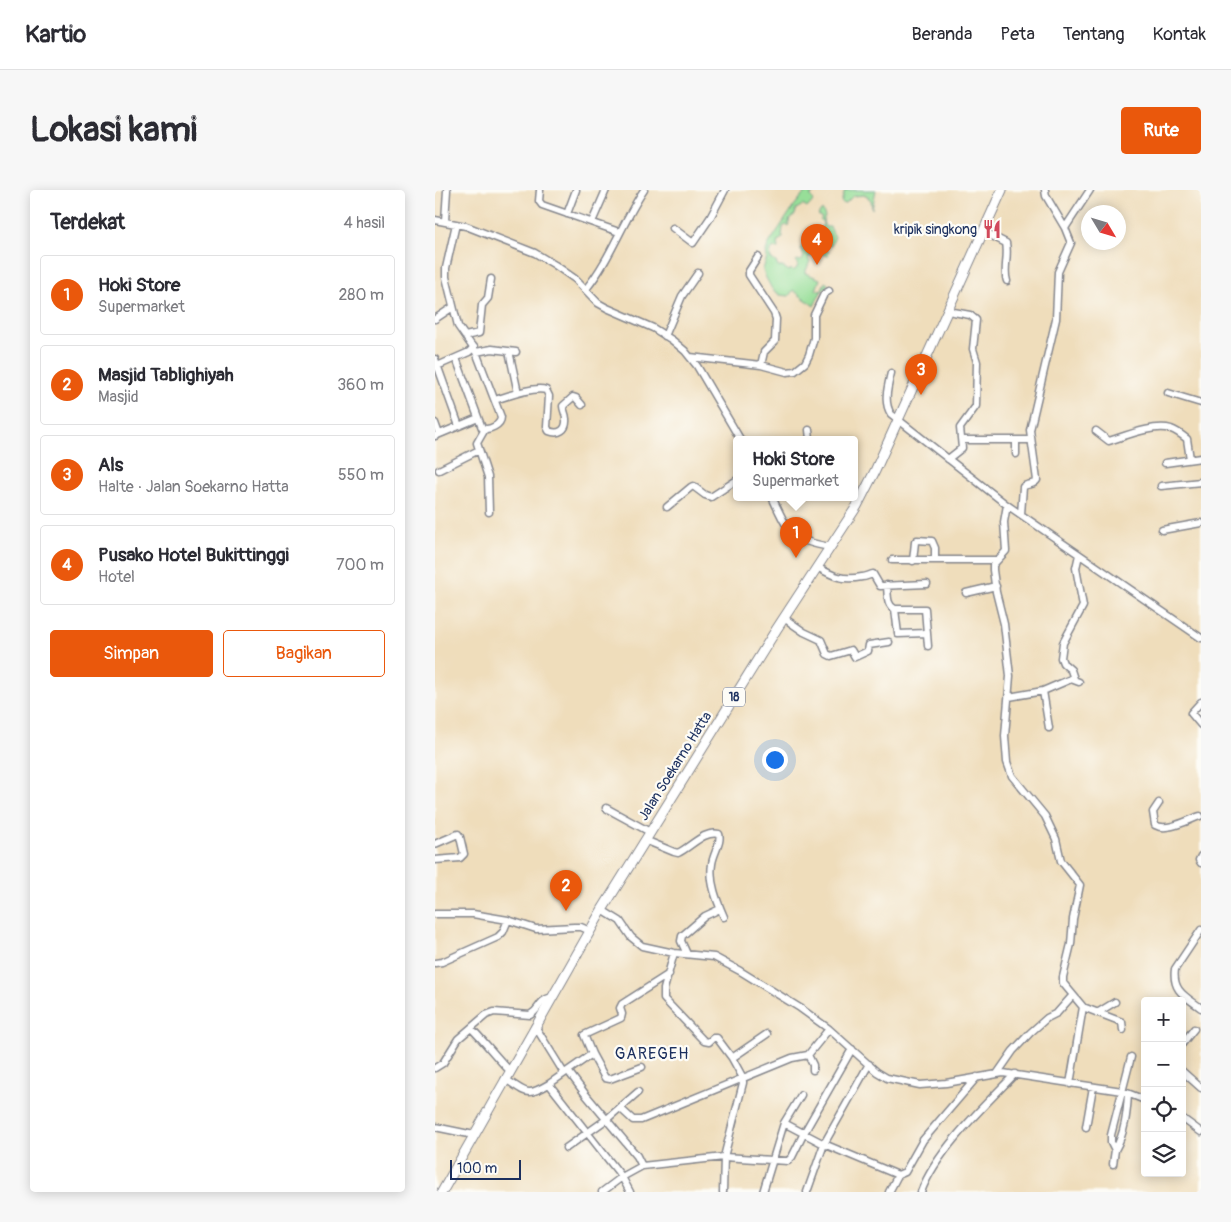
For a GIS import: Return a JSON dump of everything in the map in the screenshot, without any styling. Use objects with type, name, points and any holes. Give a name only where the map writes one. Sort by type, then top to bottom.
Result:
[{"type":"highway","name":"Jalan Soekarno Hatta","points":[[442,1192],[602,910],[784,618],[857,506],[948,312],[1002,190]]},
{"type":"street","points":[[445,221],[447,190]]},
{"type":"street","points":[[540,190],[538,198],[540,203],[619,232]]},
{"type":"street","points":[[567,214],[576,190]]},
{"type":"street","points":[[592,222],[606,190]]},
{"type":"street","points":[[586,290],[598,274],[619,232],[644,190]]},
{"type":"street","points":[[673,228],[693,243],[710,218],[725,190]]},
{"type":"street","points":[[1021,514],[1023,487],[1033,484],[1037,480],[1031,430],[1056,319],[1058,272],[1071,243],[1065,228],[1046,196],[1045,190]]},
{"type":"street","points":[[1065,228],[1090,190]]},
{"type":"street","points":[[435,220],[445,221],[482,232],[535,253],[555,265],[599,303],[665,336],[690,357],[738,436]]},
{"type":"street","points":[[456,224],[445,272],[453,308],[458,326],[475,350],[501,420],[498,424],[485,430],[478,440],[479,450],[488,477],[489,512]]},
{"type":"street","points":[[984,232],[1006,243],[1007,264],[1005,274],[1007,282]]},
{"type":"street","points":[[758,257],[749,271],[749,275],[776,319],[775,341],[764,352],[761,365]]},
{"type":"street","points":[[665,336],[681,296],[698,273]]},
{"type":"street","points":[[465,336],[479,333],[482,305],[488,298],[491,278]]},
{"type":"street","points":[[690,357],[761,365],[787,372],[799,368],[813,346],[814,315],[824,294],[829,291]]},
{"type":"street","points":[[435,319],[453,308]]},
{"type":"street","points":[[948,312],[970,315],[974,318],[976,322],[973,348],[977,362],[976,406],[960,428],[962,448],[948,459]]},
{"type":"street","points":[[436,367],[475,350],[492,349],[513,352],[517,393]]},
{"type":"street","points":[[456,358],[482,428],[485,430]]},
{"type":"street","points":[[435,359],[436,367],[459,426]]},
{"type":"street","points":[[891,373],[887,394],[889,410],[898,418],[1007,504],[1201,638]]},
{"type":"street","points":[[495,400],[517,393],[540,389],[547,390],[549,396],[547,427],[549,431],[555,433],[562,431],[566,425],[563,406],[573,397],[582,405]]},
{"type":"street","points":[[1168,393],[1201,402]]},
{"type":"street","points":[[435,423],[437,435],[478,418]]},
{"type":"street","points":[[1096,431],[1109,441],[1139,432],[1163,428],[1172,429],[1187,439],[1190,459]]},
{"type":"street","points":[[809,430],[810,436]]},
{"type":"street","points":[[962,440],[1031,440]]},
{"type":"street","points":[[1016,440],[1016,454]]},
{"type":"street","points":[[439,470],[479,450]]},
{"type":"street","points":[[1165,463],[1201,458]]},
{"type":"street","points":[[667,507],[693,486],[705,495],[711,496],[733,482]]},
{"type":"street","points":[[1161,486],[1201,482]]},
{"type":"street","points":[[775,501],[792,534],[810,543],[829,547]]},
{"type":"street","points":[[1007,504],[1004,522],[1006,551],[993,565],[995,586],[1006,639],[1010,676],[1005,736],[1008,768],[1045,816],[1056,839],[1061,861],[1081,886],[1073,919],[1071,944],[1063,983],[1083,1006],[1122,1022],[1123,1030]]},
{"type":"street","points":[[1162,530],[1201,522]]},
{"type":"street","points":[[913,560],[915,542],[917,540],[932,541],[935,548],[935,559]]},
{"type":"street","points":[[1009,697],[1043,691],[1071,679],[1077,680],[1061,658],[1063,643],[1083,606],[1076,568],[1079,555]]},
{"type":"street","points":[[892,560],[997,560]]},
{"type":"street","points":[[817,567],[836,578],[842,579],[864,577],[873,574],[878,585],[927,584]]},
{"type":"street","points":[[887,585],[889,604],[895,609],[925,608],[928,646]]},
{"type":"street","points":[[966,593],[995,586]]},
{"type":"street","points":[[895,609],[898,634],[927,633]]},
{"type":"street","points":[[784,618],[804,632],[821,640],[829,655],[851,650],[855,657],[857,657],[869,651],[869,645],[889,642]]},
{"type":"street","points":[[1043,691],[1049,728]]},
{"type":"street","points":[[1201,702],[1191,713],[1201,725]]},
{"type":"street","points":[[1159,803],[1153,812],[1155,825],[1158,827],[1171,826],[1201,817]]},
{"type":"street","points":[[606,808],[676,853],[681,852],[706,836],[713,833],[719,834],[720,840],[711,870],[712,881],[724,918]]},
{"type":"street","points":[[435,844],[458,834],[464,854],[460,858],[435,860]]},
{"type":"street","points":[[1201,856],[1199,859],[1201,863]]},
{"type":"street","points":[[687,954],[681,941],[682,936],[705,916],[720,909]]},
{"type":"street","points":[[602,910],[620,922],[637,943],[642,946],[674,954],[713,957],[723,962],[800,1008],[829,1029],[887,1078],[920,1085],[946,1083],[997,1074],[1015,1074],[1125,1093],[1141,1099]]},
{"type":"street","points":[[435,914],[473,914],[508,920],[536,929],[581,927],[590,931]]},
{"type":"street","points":[[435,963],[442,962],[498,937],[503,932],[508,920]]},
{"type":"street","points":[[1201,930],[1175,972],[1178,990],[1201,1008]]},
{"type":"street","points":[[674,954],[664,993],[666,1002],[704,1041],[709,1042],[713,1038],[717,1038],[732,1058],[743,1078],[742,1090],[724,1157],[723,1192]]},
{"type":"street","points":[[642,1067],[607,1079],[603,1076],[584,1035],[621,1018],[620,1008],[622,1004],[669,974]]},
{"type":"street","points":[[997,1074],[1013,1051],[1047,1018],[1057,1013],[1073,994]]},
{"type":"street","points":[[435,1068],[441,1066],[458,1039],[490,1013],[530,1015],[534,1013],[544,999],[552,997]]},
{"type":"street","points":[[1097,1013],[1115,1002]]},
{"type":"street","points":[[1070,1084],[1083,1006]]},
{"type":"street","points":[[535,1026],[566,1072],[637,1156],[641,1166]]},
{"type":"street","points":[[471,1028],[487,1044],[494,1056],[510,1071]]},
{"type":"street","points":[[620,1108],[633,1120],[641,1120],[792,1058],[808,1055],[829,1029]]},
{"type":"street","points":[[1184,1042],[1195,1029]]},
{"type":"street","points":[[732,1058],[767,1034]]},
{"type":"street","points":[[602,1192],[641,1166],[724,1157],[773,1161],[790,1159],[852,1049]]},
{"type":"street","points":[[505,1079],[530,1093],[535,1092],[592,1054]]},
{"type":"street","points":[[808,1055],[813,1065],[813,1070]]},
{"type":"street","points":[[1115,1150],[1111,1142],[1111,1135],[1125,1093],[1131,1057]]},
{"type":"street","points":[[807,1192],[824,1144],[869,1064]]},
{"type":"street","points":[[921,1192],[930,1174],[951,1144],[1015,1074]]},
{"type":"street","points":[[1186,1075],[1201,1088]]},
{"type":"street","points":[[889,1192],[898,1175],[905,1172],[923,1140],[977,1077]]},
{"type":"street","points":[[549,1084],[622,1177],[630,1192]]},
{"type":"street","points":[[1086,1127],[1093,1087]]},
{"type":"street","points":[[566,1148],[607,1119],[638,1092]]},
{"type":"street","points":[[1113,1164],[1115,1150],[1121,1139],[1127,1113],[1125,1093]]},
{"type":"street","points":[[763,1192],[785,1123],[801,1095]]},
{"type":"street","points":[[1186,1121],[1201,1132]]},
{"type":"street","points":[[785,1123],[824,1144],[898,1175]]},
{"type":"street","points":[[435,1127],[473,1135]]},
{"type":"green space","points":[[807,190],[811,190],[813,194],[810,196],[814,200],[807,208],[803,205],[796,209],[796,214],[790,218],[788,226],[783,227],[782,236],[784,237],[778,241],[777,249],[771,250],[770,258],[776,262],[778,267],[783,267],[789,271],[797,268],[797,260],[803,259],[804,255],[800,249],[802,246],[805,248],[809,246],[810,241],[807,239],[815,236],[815,228],[822,227],[823,222],[820,220],[822,218],[818,215],[822,210],[825,216],[823,221],[825,227],[830,227],[835,237],[831,246],[826,244],[824,249],[829,252],[828,256],[816,252],[812,256],[810,255],[808,260],[810,261],[805,273],[820,279],[816,290],[821,291],[825,282],[828,284],[821,292],[814,306],[793,290],[789,296],[780,295],[772,289],[763,269],[767,258],[766,251],[768,245]]},
{"type":"green space","points":[[845,190],[876,190],[872,209],[871,200],[865,195],[853,196],[845,204],[841,202]]},
{"type":"place","name":"kripik singkong","points":[[992,229]]},
{"type":"place","name":"Pusako Hotel Bukittinggi","points":[[817,265]]},
{"type":"place","name":"Als","points":[[921,395]]},
{"type":"place","name":"Hoki Store","points":[[796,558]]},
{"type":"place","name":"Masjid Tablighiyah","points":[[566,911]]},
{"type":"district","name":"GAREGEH","points":[[652,1054]]}]
